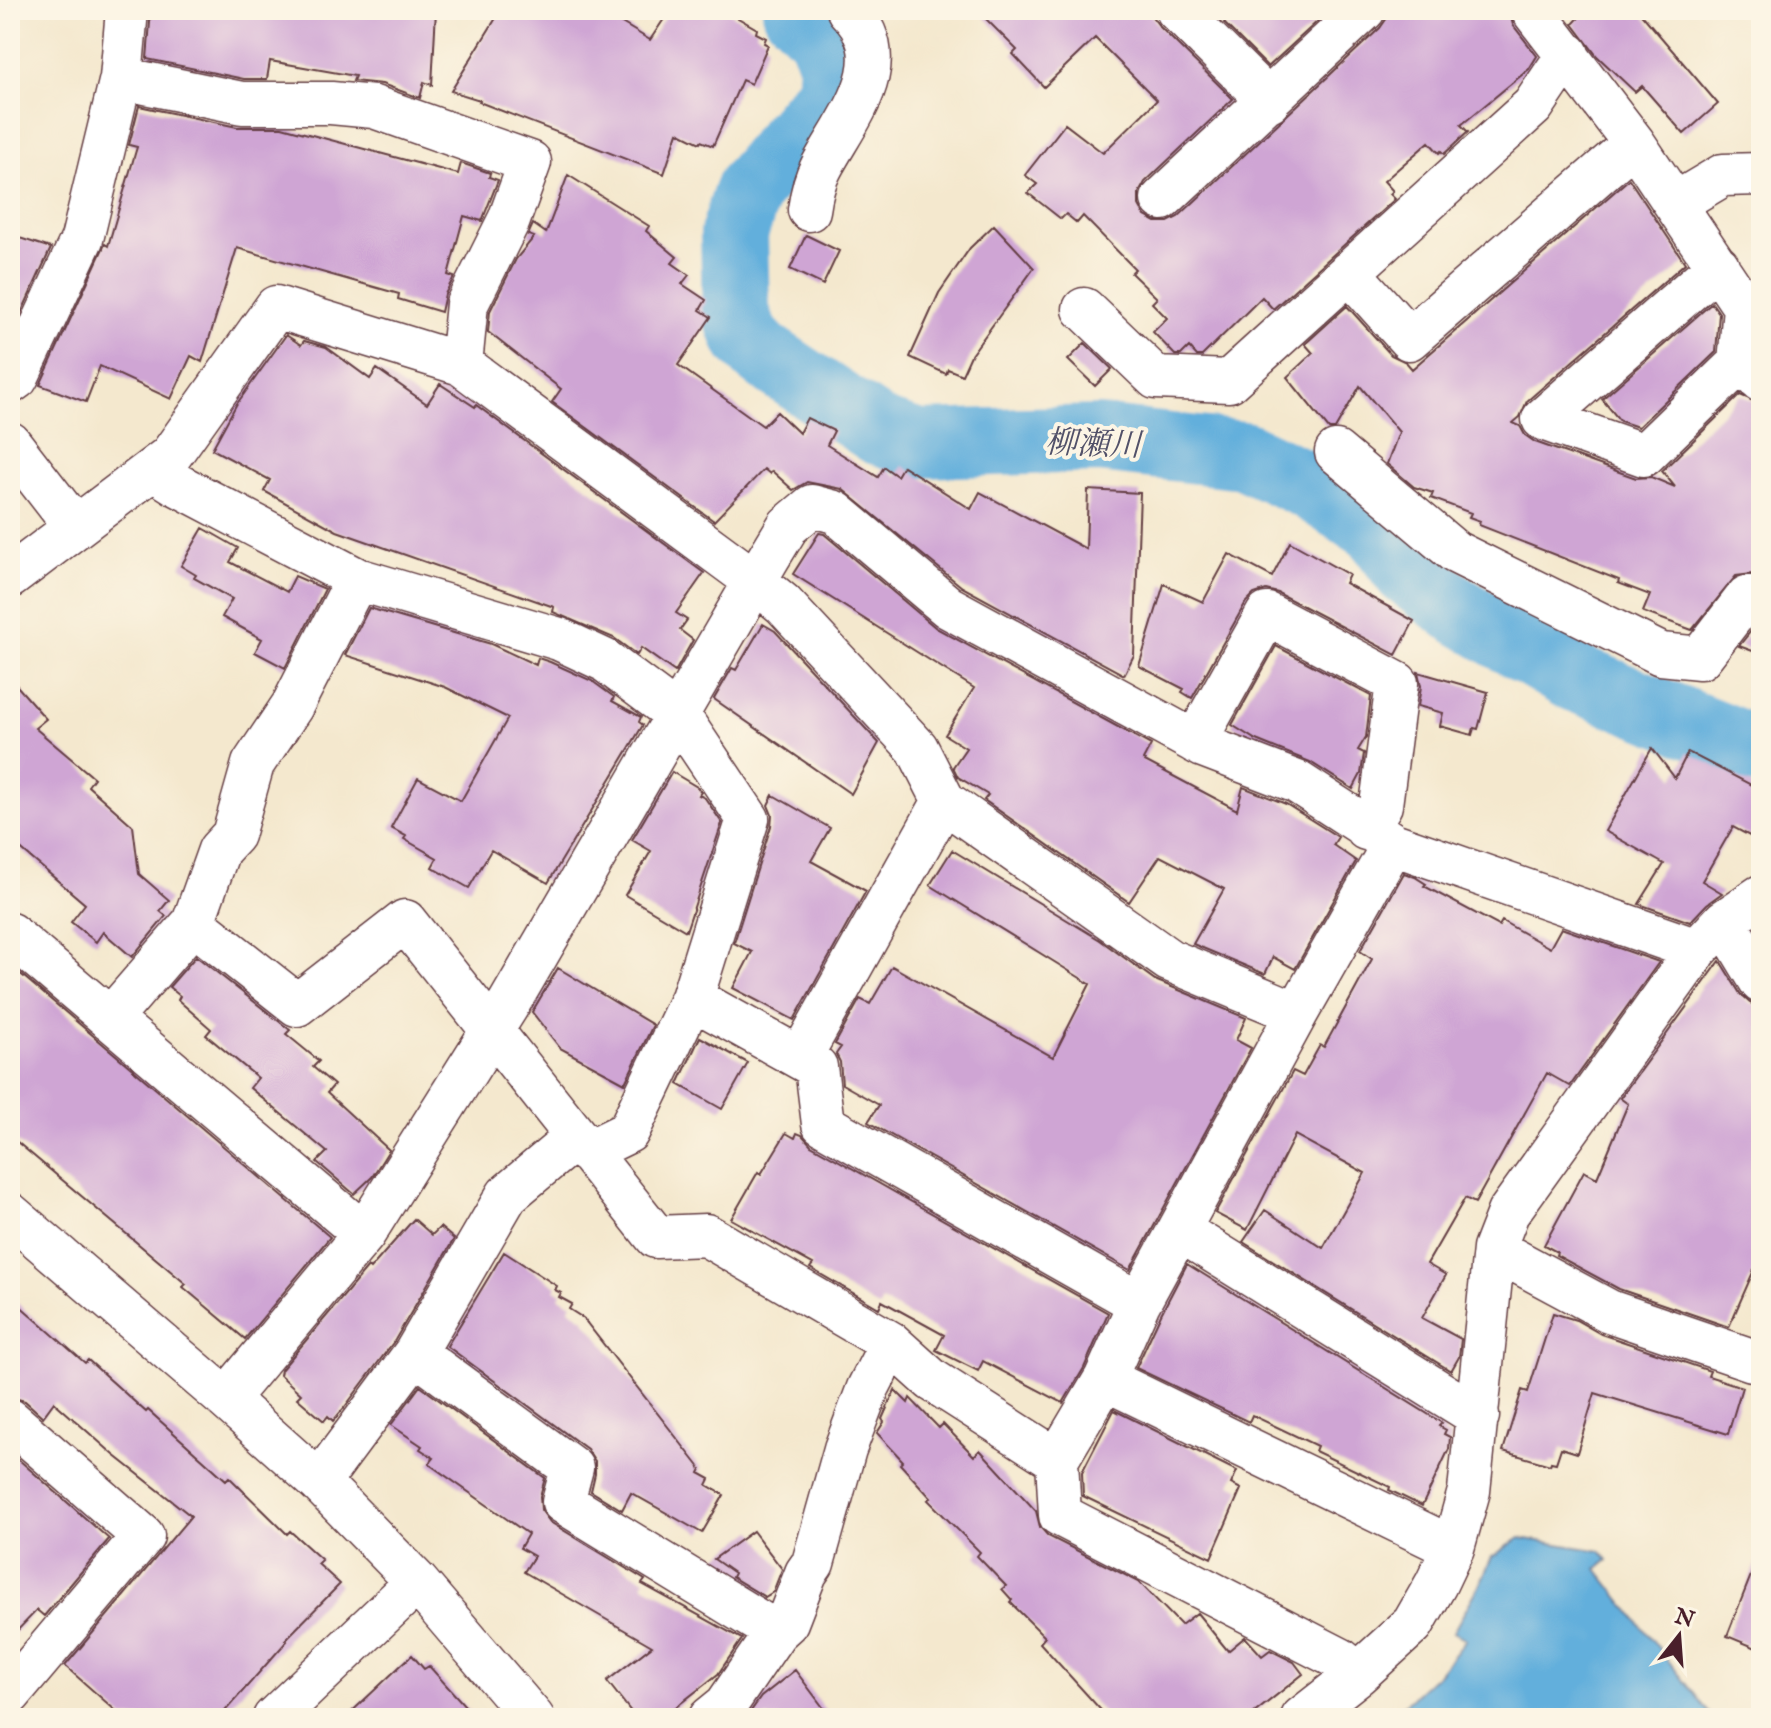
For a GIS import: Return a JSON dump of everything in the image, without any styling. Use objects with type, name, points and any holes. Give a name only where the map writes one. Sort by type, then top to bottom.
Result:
[{"type":"street","points":[[10,383],[17,378],[82,239],[121,78],[127,10]]},
{"type":"street","points":[[809,210],[819,171],[864,94],[869,68],[869,43],[856,18],[848,10]]},
{"type":"street","points":[[1177,10],[1269,101]]},
{"type":"street","points":[[1162,199],[1364,10]]},
{"type":"street","points":[[1532,10],[1634,143],[1676,203],[1718,266],[1744,307],[1750,372],[1644,455],[1543,419],[1718,266]]},
{"type":"street","points":[[1084,309],[1156,378],[1229,381],[1533,106],[1568,54]]},
{"type":"street","points":[[121,78],[242,103],[331,103],[374,107],[530,162],[509,220],[467,304],[461,364]]},
{"type":"street","points":[[1349,272],[1409,339],[1634,143]]},
{"type":"street","points":[[1676,203],[1723,175],[1761,174]]},
{"type":"street","points":[[10,577],[170,456],[276,307],[461,364],[783,604],[917,748],[944,801],[1169,960],[1297,1013]]},
{"type":"street","points":[[10,443],[75,527]]},
{"type":"street","points":[[1336,452],[1455,552],[1661,654],[1700,658],[1747,597],[1761,597]]},
{"type":"street","points":[[154,470],[357,579],[559,639],[604,660],[679,716],[748,819],[692,998],[628,1132],[581,1145],[507,1195],[415,1353],[319,1482]]},
{"type":"street","points":[[226,1399],[364,1234],[491,1032],[788,526],[812,506],[835,512],[948,607],[1195,742],[1297,782],[1380,836],[1710,936],[1761,982]]},
{"type":"street","points":[[110,1019],[193,923],[219,850],[233,835],[253,764],[292,706],[357,579]]},
{"type":"street","points":[[1195,742],[1267,614],[1397,683],[1381,805],[1380,836],[1297,1013],[1139,1303],[1105,1379],[1057,1460],[1060,1515],[1340,1659],[1358,1674]]},
{"type":"street","points":[[800,1058],[944,801]]},
{"type":"street","points":[[1302,1718],[1358,1674],[1413,1624],[1453,1548],[1469,1491],[1494,1249],[1508,1213],[1710,936],[1761,896]]},
{"type":"street","points":[[193,923],[297,1005],[405,921],[656,1237],[706,1235],[891,1343],[932,1380],[1057,1460]]},
{"type":"street","points":[[10,934],[364,1234]]},
{"type":"street","points":[[692,998],[816,1067],[823,1124],[1139,1303]]},
{"type":"street","points":[[10,1214],[319,1482],[417,1582],[533,1718]]},
{"type":"street","points":[[1179,1230],[1478,1416]]},
{"type":"street","points":[[1494,1249],[1609,1311],[1752,1360]]},
{"type":"street","points":[[710,1718],[726,1705],[776,1632],[787,1622],[813,1563],[845,1449],[868,1388],[891,1343]]},
{"type":"street","points":[[415,1353],[572,1468],[563,1502],[776,1632]]},
{"type":"street","points":[[1105,1379],[1453,1548]]},
{"type":"street","points":[[10,1420],[143,1536],[10,1694]]},
{"type":"street","points":[[274,1718],[417,1582]]},
{"type":"street","points":[[10,1704],[26,1718]]},
{"type":"water","points":[[1520,1538],[1601,1551],[1608,1560],[1597,1569],[1713,1718],[1390,1718],[1438,1674],[1466,1639],[1453,1632],[1492,1557]]},
{"type":"building","points":[[151,10],[436,10],[432,85],[424,82],[420,98],[382,84],[353,81],[355,76],[270,61],[267,79],[244,79],[147,59]]},
{"type":"building","points":[[501,10],[600,10],[650,40],[670,10],[724,10],[757,29],[756,33],[766,38],[764,43],[768,45],[751,84],[742,80],[713,146],[678,132],[664,174],[451,91]]},
{"type":"building","points":[[977,10],[1147,10],[1160,27],[1233,99],[1145,182],[1139,193],[1139,205],[1145,216],[1156,222],[1168,222],[1178,217],[1380,28],[1387,18],[1387,10],[1509,10],[1513,25],[1537,56],[1529,69],[1461,125],[1468,132],[1444,154],[1429,142],[1384,181],[1393,191],[1390,194],[1395,199],[1273,309],[1262,297],[1202,356],[1197,356],[1189,347],[1181,355],[1175,355],[1153,332],[1167,318],[1152,303],[1157,298],[1131,273],[1135,269],[1083,216],[1077,223],[1066,214],[1061,219],[1028,193],[1037,184],[1025,175],[1065,124],[1103,153],[1157,100],[1095,38],[1044,87],[1013,54],[1017,50]]},
{"type":"building","points":[[1238,10],[1311,10],[1320,19],[1268,67],[1224,23]]},
{"type":"building","points":[[1586,10],[1638,10],[1718,104],[1684,134],[1642,86],[1635,92],[1597,56],[1573,24]]},
{"type":"building","points":[[139,106],[237,127],[282,127],[458,174],[461,163],[490,173],[489,177],[498,180],[482,221],[464,216],[448,275],[454,277],[445,294],[441,312],[398,299],[399,294],[237,248],[202,362],[191,356],[171,399],[100,366],[86,402],[40,385],[105,244],[108,246],[137,147],[129,145]]},
{"type":"building","points":[[568,175],[649,226],[646,231],[677,257],[672,263],[689,275],[682,284],[706,300],[700,310],[711,317],[678,365],[763,426],[777,412],[799,433],[807,418],[834,431],[827,445],[878,477],[884,467],[897,476],[903,466],[971,509],[980,492],[1086,549],[1088,490],[1140,493],[1134,655],[1124,675],[962,587],[842,489],[807,482],[793,490],[772,471],[770,474],[764,469],[714,521],[552,402],[561,389],[488,332],[490,311],[516,259],[534,237],[528,235],[533,224],[546,233]]},
{"type":"building","points":[[1629,179],[1685,263],[1527,401],[1520,417],[1513,423],[1535,442],[1636,478],[1651,477],[1675,487],[1662,471],[1740,395],[1761,404],[1761,573],[1736,576],[1692,630],[1643,612],[1650,595],[1479,525],[1480,521],[1469,517],[1471,513],[1431,498],[1433,493],[1414,487],[1387,464],[1399,432],[1360,386],[1335,429],[1329,429],[1287,377],[1313,353],[1305,344],[1347,306],[1391,355],[1406,362],[1412,369]]},
{"type":"building","points":[[994,225],[1034,268],[971,355],[962,375],[948,369],[946,374],[910,357],[939,293],[970,248]]},
{"type":"building","points":[[10,235],[51,248],[13,331],[10,330]]},
{"type":"building","points":[[806,235],[839,251],[823,285],[790,269]]},
{"type":"building","points":[[1712,303],[1719,313],[1716,352],[1638,427],[1620,421],[1602,399]]},
{"type":"building","points":[[286,335],[301,345],[304,341],[326,347],[370,379],[377,369],[427,404],[440,384],[476,405],[704,573],[676,613],[687,620],[680,630],[693,640],[675,672],[641,648],[637,655],[614,638],[553,612],[554,607],[337,531],[264,491],[270,480],[212,449],[236,405]]},
{"type":"building","points":[[1085,343],[1112,369],[1095,386],[1068,360]]},
{"type":"building","points":[[203,528],[238,548],[230,562],[287,592],[295,576],[325,589],[285,668],[255,652],[262,639],[222,617],[232,599],[194,578],[196,575],[181,566]]},
{"type":"building","points":[[819,533],[936,628],[1151,745],[1143,760],[1237,810],[1243,787],[1286,804],[1338,837],[1333,845],[1356,861],[1295,969],[1273,957],[1265,974],[1193,944],[1224,889],[1160,856],[1129,902],[984,800],[988,795],[958,777],[953,767],[966,748],[945,735],[974,688],[793,574]]},
{"type":"building","points":[[1290,542],[1349,575],[1345,583],[1414,621],[1396,655],[1278,593],[1266,590],[1254,594],[1246,602],[1192,698],[1182,692],[1184,689],[1139,666],[1164,584],[1203,602],[1229,554],[1272,577]]},
{"type":"building","points":[[369,608],[491,644],[536,665],[538,658],[550,662],[592,681],[614,697],[612,701],[641,717],[639,722],[643,725],[548,883],[491,850],[469,888],[432,867],[437,858],[391,828],[418,778],[461,801],[508,718],[445,687],[345,655]]},
{"type":"building","points":[[1761,621],[1761,654],[1739,646]]},
{"type":"building","points":[[763,624],[775,631],[879,743],[851,794],[714,699],[732,668],[736,670]]},
{"type":"building","points":[[1276,646],[1371,696],[1366,737],[1358,750],[1364,753],[1361,774],[1353,789],[1310,762],[1256,740],[1232,725]]},
{"type":"building","points":[[1418,672],[1488,692],[1478,729],[1474,728],[1472,735],[1440,726],[1443,713],[1418,706],[1421,686]]},
{"type":"building","points":[[10,678],[46,719],[35,728],[94,778],[88,786],[133,826],[139,874],[169,900],[160,911],[166,916],[132,957],[103,932],[96,942],[71,922],[85,904],[10,840]]},
{"type":"building","points":[[1652,748],[1675,778],[1688,752],[1761,790],[1761,842],[1733,827],[1702,881],[1722,893],[1690,922],[1639,904],[1664,864],[1605,831]]},
{"type":"building","points":[[672,772],[697,787],[701,792],[699,795],[705,798],[722,823],[686,931],[625,895],[651,851],[632,840]]},
{"type":"building","points":[[773,795],[830,828],[811,861],[866,891],[794,1020],[733,988],[752,952],[734,943],[771,826],[772,815],[768,805]]},
{"type":"building","points":[[952,850],[1100,940],[1155,980],[1246,1018],[1236,1040],[1251,1048],[1130,1270],[868,1122],[879,1105],[842,1084],[836,1054],[841,1047],[835,1044],[860,999],[870,1004],[892,966],[1053,1057],[1090,984],[930,885]]},
{"type":"building","points":[[1404,873],[1499,926],[1502,921],[1550,948],[1561,928],[1659,962],[1570,1086],[1547,1073],[1475,1203],[1465,1198],[1427,1264],[1446,1275],[1422,1318],[1461,1339],[1459,1357],[1451,1371],[1243,1242],[1265,1210],[1323,1248],[1365,1173],[1295,1135],[1247,1230],[1215,1213],[1293,1071],[1303,1076],[1320,1045],[1324,1047],[1372,959],[1360,951]]},
{"type":"building","points":[[196,956],[290,1030],[286,1034],[319,1061],[313,1067],[334,1085],[327,1093],[389,1150],[372,1177],[354,1194],[317,1162],[327,1152],[250,1088],[258,1078],[206,1035],[211,1029],[178,1000],[180,996],[169,987]]},
{"type":"building","points":[[1720,961],[1741,995],[1750,1003],[1761,1006],[1761,1254],[1729,1327],[1619,1289],[1556,1255],[1557,1252],[1544,1245],[1584,1171],[1597,1178],[1628,1104],[1620,1098]]},
{"type":"building","points":[[10,965],[330,1237],[245,1339],[183,1287],[186,1284],[10,1136]]},
{"type":"building","points":[[558,968],[653,1025],[625,1083],[560,1048],[532,1012]]},
{"type":"building","points":[[700,1037],[748,1063],[722,1109],[678,1084]]},
{"type":"building","points":[[786,1133],[795,1138],[797,1133],[802,1135],[811,1145],[1108,1313],[1084,1368],[1063,1403],[983,1361],[978,1371],[936,1350],[944,1335],[882,1301],[879,1308],[810,1268],[813,1264],[731,1219],[758,1172],[761,1174]]},
{"type":"building","points":[[414,1219],[432,1235],[440,1227],[454,1239],[395,1340],[333,1421],[328,1416],[324,1421],[297,1398],[301,1394],[280,1375],[281,1370],[368,1267],[370,1269]]},
{"type":"building","points":[[504,1252],[557,1286],[555,1290],[561,1293],[559,1297],[572,1304],[569,1309],[583,1318],[701,1469],[699,1473],[710,1479],[707,1485],[724,1495],[702,1533],[631,1493],[622,1510],[591,1491],[595,1461],[587,1449],[447,1346]]},
{"type":"building","points":[[1187,1264],[1442,1423],[1439,1426],[1450,1437],[1449,1449],[1422,1506],[1315,1451],[1317,1446],[1252,1415],[1249,1422],[1136,1368]]},
{"type":"building","points":[[10,1297],[85,1363],[88,1360],[146,1412],[148,1410],[226,1480],[229,1477],[287,1534],[290,1531],[322,1560],[318,1564],[340,1584],[285,1640],[219,1718],[124,1718],[65,1666],[191,1516],[54,1402],[43,1417],[25,1401],[10,1397]]},
{"type":"building","points":[[1553,1313],[1576,1320],[1601,1334],[1710,1371],[1708,1376],[1742,1387],[1728,1434],[1595,1393],[1577,1453],[1561,1448],[1556,1463],[1551,1462],[1550,1465],[1503,1451],[1522,1390],[1528,1392]]},
{"type":"building","points":[[420,1386],[545,1478],[540,1496],[541,1510],[550,1522],[645,1580],[642,1584],[742,1639],[718,1674],[662,1718],[636,1718],[607,1681],[652,1646],[524,1572],[534,1556],[520,1548],[528,1534],[429,1464],[434,1458],[391,1425]]},
{"type":"building","points":[[895,1390],[908,1403],[910,1398],[939,1428],[943,1424],[974,1456],[980,1450],[1036,1511],[1040,1527],[1048,1536],[1139,1582],[1181,1625],[1197,1613],[1228,1651],[1245,1637],[1262,1656],[1270,1650],[1294,1662],[1303,1674],[1248,1718],[1108,1718],[1040,1643],[1045,1637],[1010,1602],[1012,1600],[1002,1589],[1006,1586],[977,1556],[980,1552],[928,1500],[931,1498],[900,1464],[903,1461],[877,1433]]},
{"type":"building","points":[[1114,1410],[1237,1471],[1231,1484],[1241,1489],[1211,1558],[1083,1496],[1082,1472]]},
{"type":"building","points":[[10,1452],[109,1539],[44,1616],[37,1610],[10,1638]]},
{"type":"building","points":[[753,1531],[782,1569],[773,1592],[765,1597],[732,1577],[734,1573],[714,1559]]},
{"type":"building","points":[[1761,1555],[1761,1650],[1727,1636]]},
{"type":"building","points":[[412,1655],[424,1669],[429,1666],[476,1718],[345,1718]]},
{"type":"building","points":[[795,1670],[831,1718],[746,1718],[761,1697]]},
{"type":"waterway","name":"柳瀬川","points":[[796,10],[821,35],[833,63],[831,92],[748,190],[734,234],[736,312],[745,336],[761,353],[878,431],[919,444],[1099,439],[1243,455],[1309,486],[1376,529],[1407,572],[1456,609],[1570,676],[1761,752]]}]
